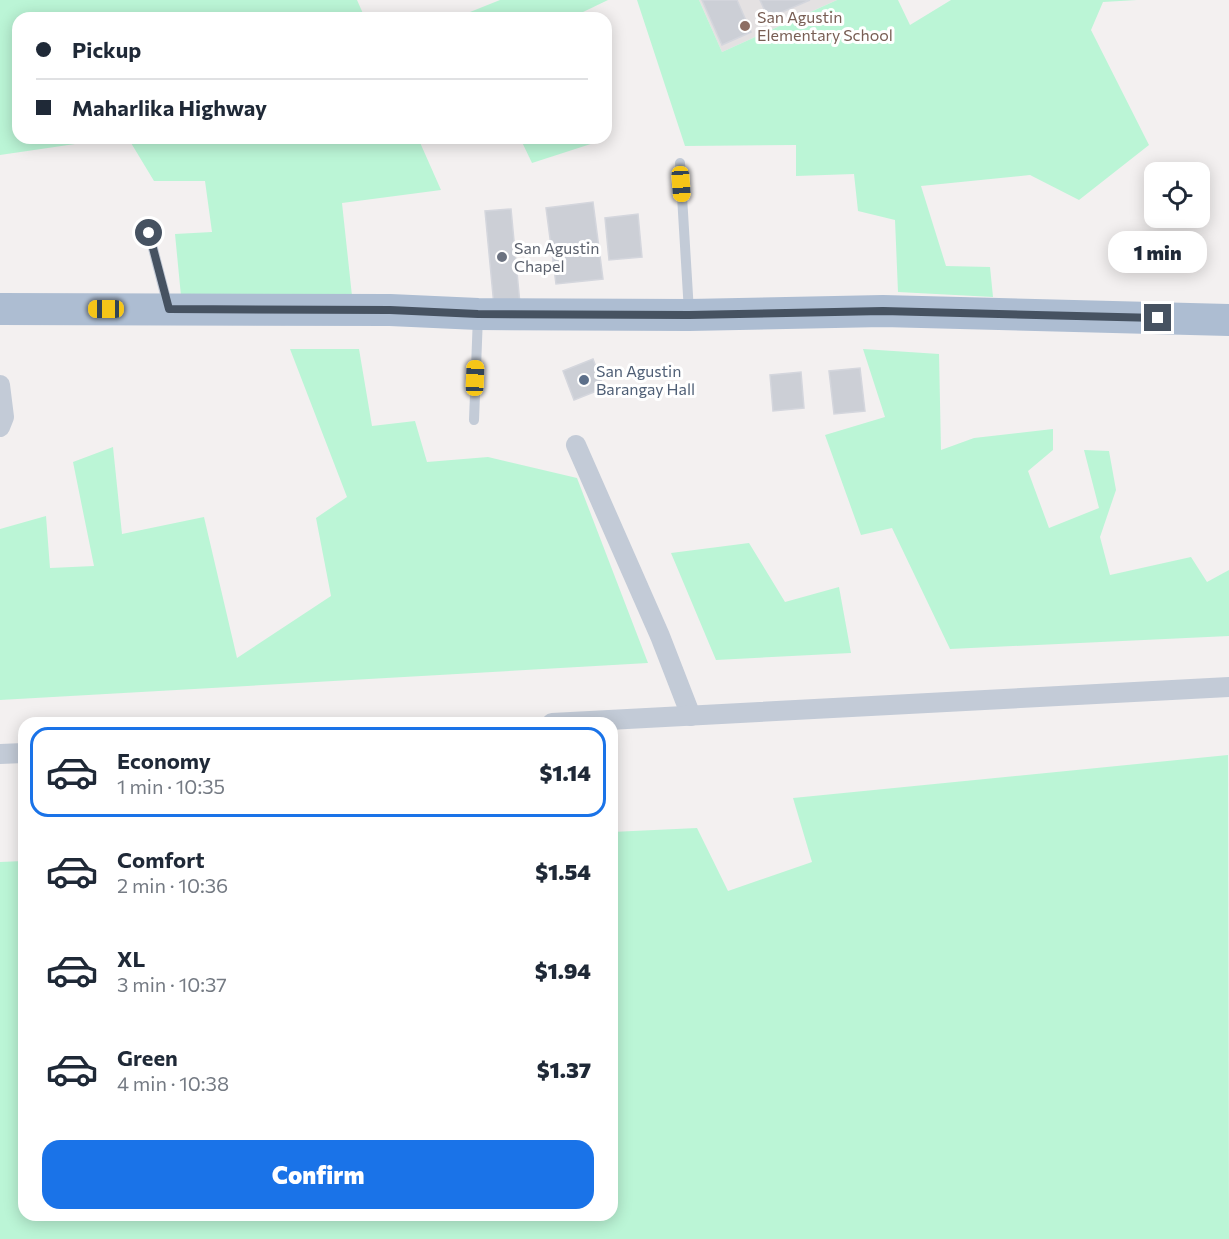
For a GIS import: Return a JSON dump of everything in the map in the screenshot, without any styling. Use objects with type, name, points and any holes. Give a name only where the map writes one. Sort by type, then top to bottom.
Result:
[{"type":"main road","points":[[0,309],[390,310],[478,314],[689,315],[883,311],[1229,320]]},
{"type":"street","points":[[0,385],[4,417],[0,427]]},
{"type":"street","points":[[576,445],[660,636],[691,716]]},
{"type":"street","points":[[618,720],[1229,687]]},
{"type":"street","points":[[0,754],[18,753]]},
{"type":"lane","points":[[680,163],[689,315]]},
{"type":"lane","points":[[149,233],[169,309]]},
{"type":"lane","points":[[474,420],[478,314]]},
{"type":"shaded area","name":"San Agustin Elementary School","points":[[699,0],[837,0],[722,52]]},
{"type":"green space","points":[[0,0],[357,0],[362,12],[12,12],[12,144],[75,144],[0,155]]},
{"type":"green space","points":[[500,0],[608,0],[583,12],[470,12]]},
{"type":"green space","points":[[637,0],[699,0],[722,52],[837,0],[898,0],[910,25],[951,0],[1137,0],[1103,2],[1091,30],[1149,145],[1079,200],[1030,175],[921,186],[946,266],[990,267],[993,297],[898,292],[895,220],[858,211],[854,174],[796,176],[796,145],[685,146]]},
{"type":"green space","points":[[132,144],[421,144],[441,190],[342,203],[352,296],[181,296],[175,234],[212,232],[205,181],[154,181]]},
{"type":"green space","points":[[523,144],[591,144],[532,163]]},
{"type":"green space","points":[[290,349],[359,349],[372,426],[415,421],[427,462],[488,457],[577,478],[648,663],[0,700],[0,529],[46,516],[50,568],[94,566],[73,462],[113,447],[122,534],[204,517],[237,658],[331,596],[316,518],[347,497]]},
{"type":"green space","points":[[863,349],[939,354],[941,450],[974,438],[1053,429],[1053,450],[1028,471],[1049,528],[1099,508],[1084,450],[1109,451],[1116,490],[1100,537],[1110,575],[1191,557],[1207,582],[1229,570],[1229,636],[950,649],[892,528],[861,535],[825,435],[885,417]]},
{"type":"green space","points":[[749,543],[785,602],[839,587],[851,653],[716,660],[671,553]]},
{"type":"green space","points":[[1228,755],[1229,1239],[0,1239],[0,862],[18,861],[18,1221],[618,1221],[618,832],[697,828],[728,891],[812,862],[793,798]]},
{"type":"building","points":[[702,0],[737,0],[751,32],[722,45]]},
{"type":"building","points":[[760,0],[810,0],[768,18]]},
{"type":"building","points":[[593,202],[603,279],[556,284],[546,208]]},
{"type":"building","name":"San Agustin Chapel","points":[[511,209],[520,304],[494,306],[485,211]]},
{"type":"building","points":[[638,214],[642,257],[609,260],[605,218]]},
{"type":"building","name":"San Agustin Barangay Hall","points":[[593,359],[604,388],[574,400],[563,371]]},
{"type":"building","points":[[860,368],[865,411],[834,414],[829,371]]},
{"type":"building","points":[[801,372],[804,408],[773,411],[770,375]]},
{"type":"place","name":"San Agustin Elementary School","points":[[745,26]]},
{"type":"place","name":"San Agustin Chapel","points":[[502,257]]},
{"type":"place","name":"San Agustin Barangay Hall","points":[[584,380]]},
{"type":"route","points":[[149,233],[169,309],[689,315],[883,311],[1158,318]]}]
